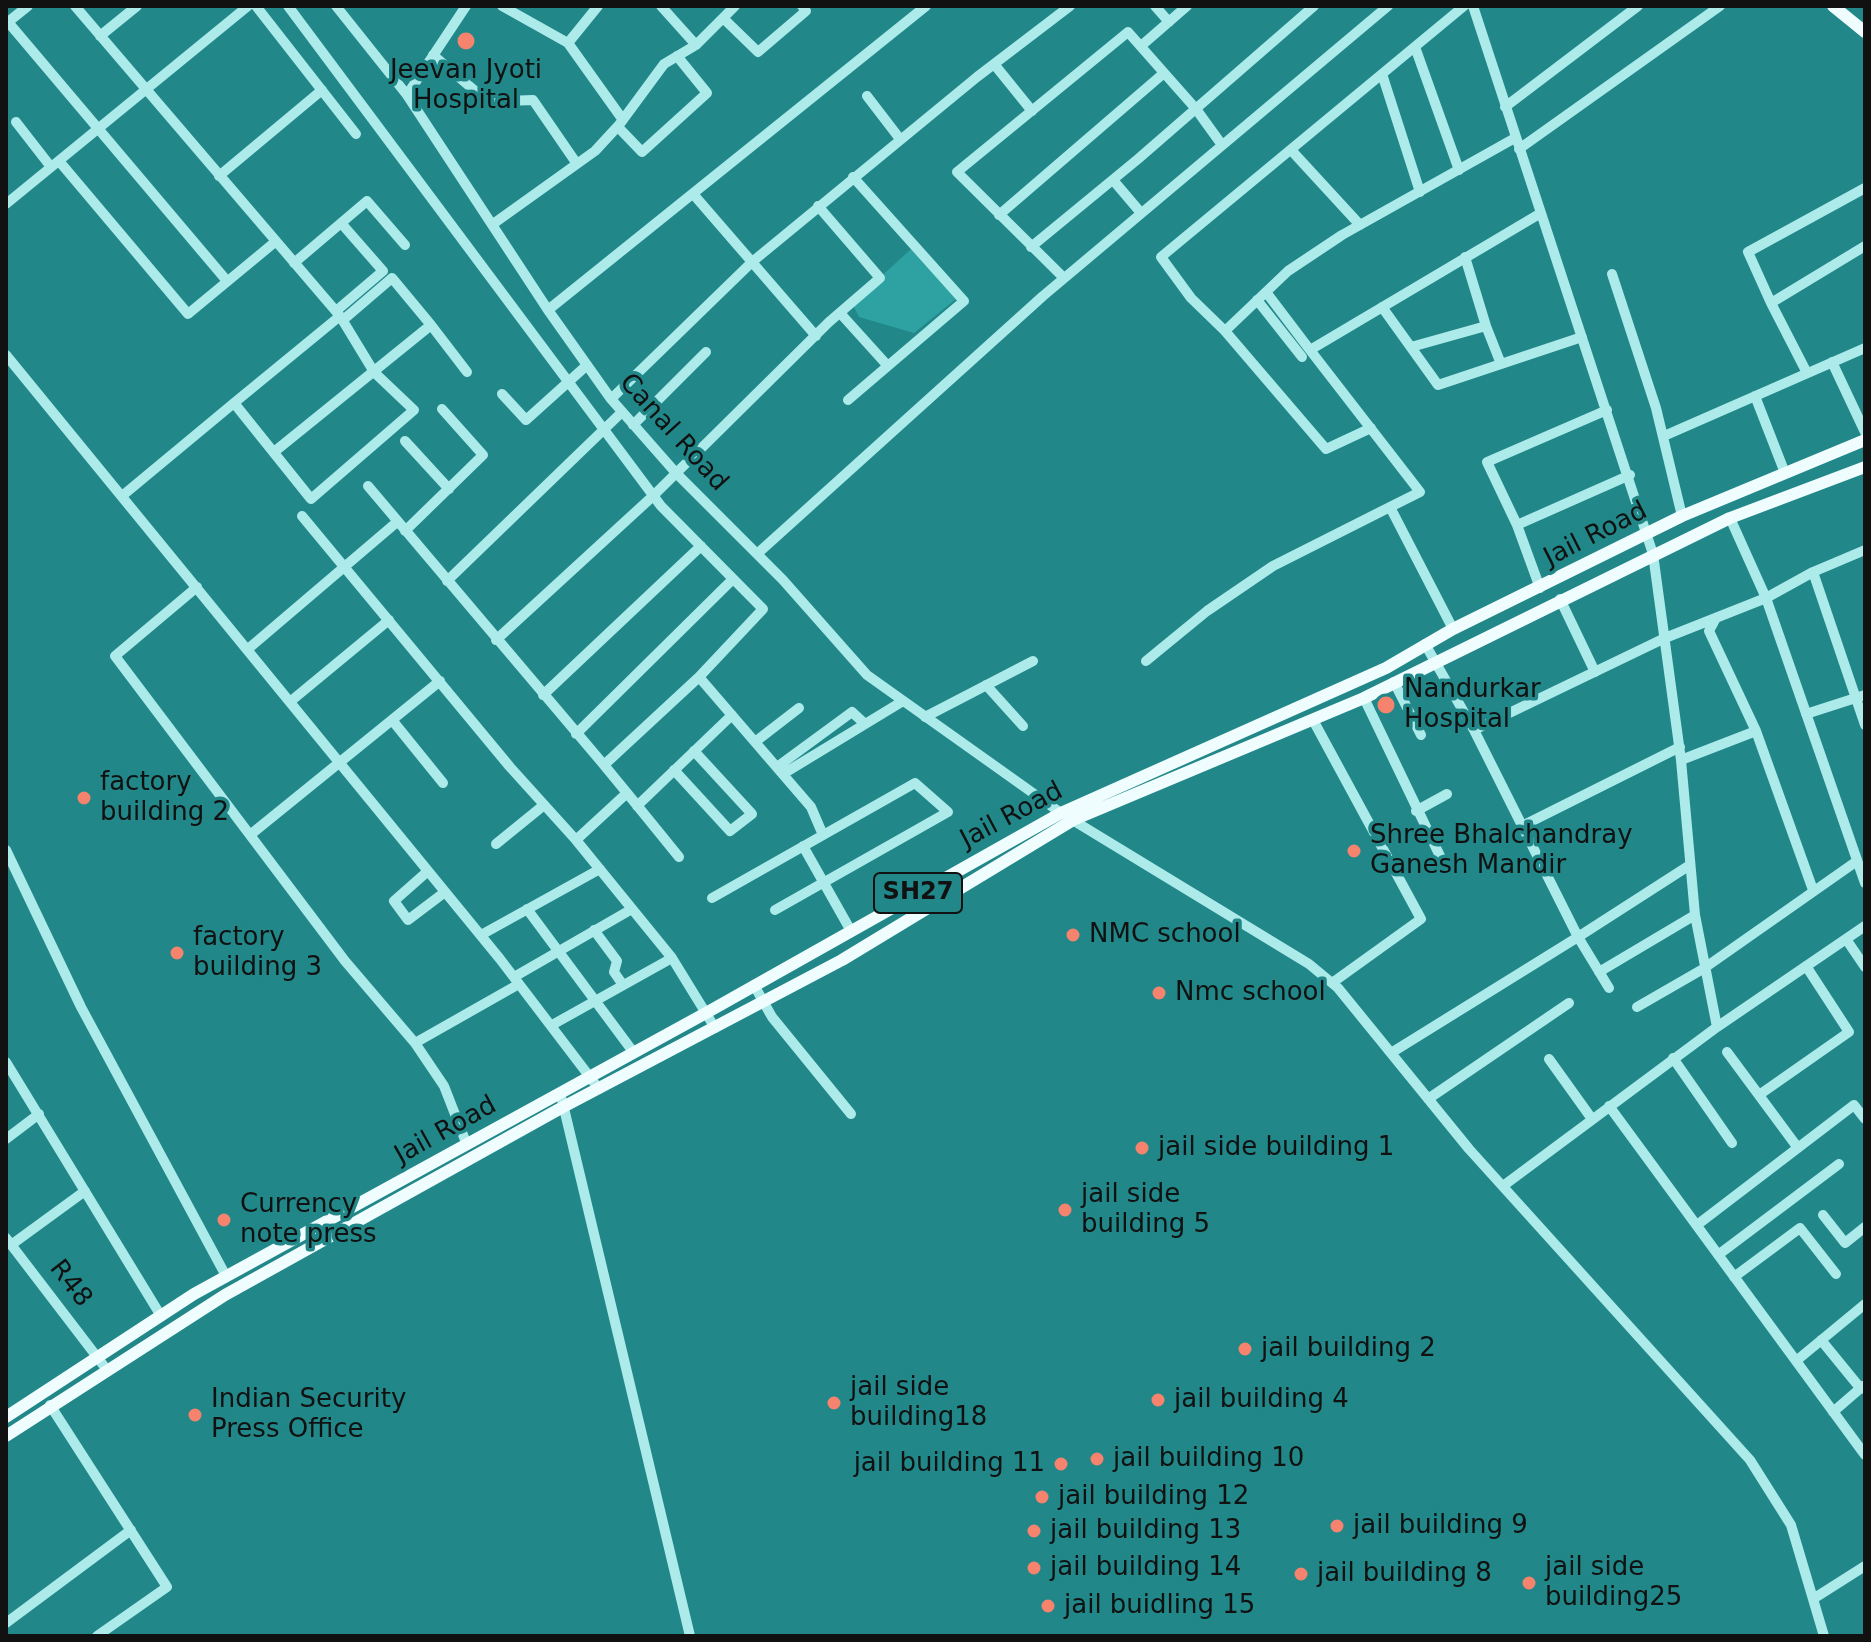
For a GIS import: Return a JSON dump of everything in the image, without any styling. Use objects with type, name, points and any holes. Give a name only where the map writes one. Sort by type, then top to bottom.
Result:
[{"type":"main road","points":[[1833,6],[1865,32]]},
{"type":"main road","name":"Jail Road","points":[[6,1417],[226,1276],[467,1145],[562,1101],[593,1076],[1061,813],[1386,668],[1453,629],[1682,516],[1865,440]]},
{"type":"main road","points":[[6,1436],[225,1295],[392,1205],[562,1101],[599,1089],[764,1003],[1073,820],[1364,698],[1730,518],[1865,467]]},
{"type":"main road","points":[[386,1189],[392,1205]]},
{"type":"street","points":[[75,6],[144,91],[339,315],[374,372],[414,410],[311,499],[234,403]]},
{"type":"street","points":[[100,36],[137,6]]},
{"type":"street","points":[[6,204],[248,6]]},
{"type":"street","points":[[256,6],[356,134]]},
{"type":"street","points":[[288,6],[368,108],[653,496],[763,609],[699,677],[604,765]]},
{"type":"street","name":"Canal Road","points":[[336,6],[407,95],[548,310],[611,399],[676,473],[757,554],[867,675],[1061,813],[1248,926],[1332,983],[1503,1186],[1750,1460],[1791,1525],[1824,1636]]},
{"type":"street","points":[[407,95],[466,6]]},
{"type":"street","points":[[502,6],[568,43],[642,152],[707,93],[677,56]]},
{"type":"street","points":[[568,43],[598,6]]},
{"type":"street","points":[[661,6],[696,45]]},
{"type":"street","points":[[493,224],[577,164],[620,123],[652,77],[696,45],[735,6]]},
{"type":"street","points":[[723,18],[758,52],[806,11],[802,6]]},
{"type":"street","points":[[548,310],[694,195],[912,14],[926,6]]},
{"type":"street","points":[[611,399],[752,262],[900,139],[1070,6]]},
{"type":"street","points":[[1155,6],[1169,22]]},
{"type":"street","points":[[1141,46],[1187,6]]},
{"type":"street","points":[[1031,247],[1314,6]]},
{"type":"street","points":[[757,554],[1064,278],[1388,6]]},
{"type":"street","points":[[1371,428],[1326,449],[1225,331],[1191,298],[1161,257],[1464,6]]},
{"type":"street","points":[[1473,6],[1630,475],[1653,554],[1680,747],[1695,915],[1703,969],[1717,1027]]},
{"type":"street","points":[[1505,107],[1638,6]]},
{"type":"street","points":[[1225,331],[1288,271],[1360,225],[1459,170],[1517,143],[1720,6]]},
{"type":"street","points":[[26,7],[8,22],[227,281]]},
{"type":"street","points":[[1064,278],[957,172],[1128,32],[1196,109],[1222,145]]},
{"type":"street","points":[[1415,47],[1459,170]]},
{"type":"street","points":[[433,55],[481,96],[506,101],[533,100],[577,164]]},
{"type":"street","points":[[994,64],[1032,111]]},
{"type":"street","points":[[999,215],[1164,73]]},
{"type":"street","points":[[1382,74],[1420,192]]},
{"type":"street","points":[[219,176],[322,90]]},
{"type":"street","points":[[867,96],[900,139]]},
{"type":"street","points":[[16,122],[188,314],[275,242]]},
{"type":"street","points":[[1291,150],[1360,225]]},
{"type":"street","points":[[848,400],[964,301],[853,177]]},
{"type":"street","points":[[1113,180],[1141,213]]},
{"type":"street","points":[[1807,373],[1748,252],[1865,188]]},
{"type":"street","points":[[694,195],[816,336]]},
{"type":"street","points":[[294,263],[367,201],[405,245]]},
{"type":"street","points":[[496,640],[653,496],[816,336],[880,278],[818,206]]},
{"type":"street","points":[[1306,354],[1541,213]]},
{"type":"street","points":[[122,496],[339,315],[383,271],[341,223]]},
{"type":"street","points":[[1771,303],[1865,246]]},
{"type":"street","points":[[1465,257],[1501,364]]},
{"type":"street","points":[[1612,274],[1664,436],[1682,516]]},
{"type":"street","points":[[339,315],[392,278],[467,372]]},
{"type":"street","points":[[1266,292],[1306,354]]},
{"type":"street","points":[[1146,661],[1207,611],[1273,566],[1420,492],[1371,428],[1257,300]]},
{"type":"street","points":[[1382,307],[1438,385],[1582,337]]},
{"type":"street","points":[[840,313],[887,365]]},
{"type":"street","points":[[274,452],[431,325]]},
{"type":"street","points":[[1411,347],[1486,326]]},
{"type":"street","points":[[1664,436],[1865,348]]},
{"type":"street","points":[[633,425],[706,352]]},
{"type":"street","points":[[6,355],[481,935],[593,1076],[599,1089]]},
{"type":"street","points":[[1832,362],[1865,432]]},
{"type":"street","points":[[502,394],[526,420],[586,366]]},
{"type":"street","points":[[1755,396],[1785,473]]},
{"type":"street","points":[[248,649],[344,567],[449,489],[483,455],[442,409]]},
{"type":"street","points":[[1540,588],[1517,525],[1487,462],[1607,410]]},
{"type":"street","points":[[447,581],[622,412]]},
{"type":"street","points":[[405,441],[449,489]]},
{"type":"street","points":[[1517,525],[1630,475]]},
{"type":"street","points":[[368,486],[679,857]]},
{"type":"street","points":[[1390,507],[1453,629]]},
{"type":"street","points":[[302,516],[672,958],[715,1028]]},
{"type":"street","points":[[1730,518],[1766,598],[1865,883]]},
{"type":"street","points":[[543,695],[701,546]]},
{"type":"street","points":[[1474,730],[1665,638],[1766,598],[1813,572],[1865,550]]},
{"type":"street","points":[[1813,572],[1860,696],[1865,725]]},
{"type":"street","points":[[576,734],[733,579]]},
{"type":"street","points":[[197,587],[115,656],[345,961],[415,1043],[444,1086],[467,1145]]},
{"type":"street","points":[[1560,599],[1595,672]]},
{"type":"street","points":[[1716,618],[1709,631],[1756,731],[1813,890]]},
{"type":"street","points":[[291,701],[389,620]]},
{"type":"street","points":[[1425,644],[1474,730],[1578,937],[1609,988]]},
{"type":"street","points":[[925,717],[1033,661]]},
{"type":"street","points":[[699,677],[811,807],[823,835]]},
{"type":"street","points":[[250,835],[440,681]]},
{"type":"street","points":[[1394,682],[1421,735]]},
{"type":"street","points":[[986,685],[1023,726]]},
{"type":"street","points":[[1806,714],[1860,696]]},
{"type":"street","points":[[1364,698],[1440,856]]},
{"type":"street","points":[[780,771],[903,701]]},
{"type":"street","points":[[755,742],[799,708]]},
{"type":"street","points":[[780,771],[852,712],[865,724]]},
{"type":"street","points":[[637,806],[732,715]]},
{"type":"street","points":[[392,720],[443,783]]},
{"type":"street","points":[[1313,720],[1421,919],[1332,983]]},
{"type":"street","points":[[1681,760],[1756,731]]},
{"type":"street","points":[[1522,826],[1680,747]]},
{"type":"street","points":[[674,770],[730,831],[752,814],[694,751]]},
{"type":"street","points":[[712,898],[915,783],[948,812],[775,910]]},
{"type":"street","points":[[576,840],[627,793]]},
{"type":"street","points":[[1416,811],[1447,794]]},
{"type":"street","points":[[496,844],[544,805]]},
{"type":"street","points":[[803,846],[851,931]]},
{"type":"street","points":[[6,850],[81,1007],[226,1276]]},
{"type":"street","points":[[1637,1007],[1703,969],[1857,861]]},
{"type":"street","points":[[1391,1053],[1690,865]]},
{"type":"street","points":[[481,935],[600,869]]},
{"type":"street","points":[[428,871],[394,901],[408,920],[445,892]]},
{"type":"street","points":[[527,909],[634,1053]]},
{"type":"street","points":[[415,1043],[558,951],[632,909]]},
{"type":"street","points":[[1599,972],[1695,915]]},
{"type":"street","points":[[1503,1186],[1673,1058],[1865,926]]},
{"type":"street","points":[[594,930],[617,961],[614,972],[623,985]]},
{"type":"street","points":[[1846,939],[1865,967]]},
{"type":"street","points":[[552,1025],[672,958]]},
{"type":"street","points":[[1759,1095],[1849,1032],[1806,966]]},
{"type":"street","points":[[754,985],[764,1003],[851,1114]]},
{"type":"street","points":[[1428,1099],[1569,1003]]},
{"type":"street","points":[[1727,1052],[1798,1148]]},
{"type":"street","points":[[1673,1058],[1732,1143]]},
{"type":"street","points":[[1549,1059],[1592,1119]]},
{"type":"street","points":[[6,1062],[161,1316]]},
{"type":"street","points":[[562,1101],[690,1636]]},
{"type":"street","points":[[1697,1225],[1854,1105],[1865,1119]]},
{"type":"street","points":[[1609,1106],[1865,1455]]},
{"type":"street","points":[[6,1139],[39,1114]]},
{"type":"street","points":[[1718,1255],[1839,1164]]},
{"type":"street","points":[[9,1242],[85,1191]]},
{"type":"street","points":[[1823,1215],[1845,1243],[1865,1227]]},
{"type":"street","points":[[1734,1277],[1800,1228],[1836,1274]]},
{"type":"street","name":"R48","points":[[9,1242],[107,1370]]},
{"type":"street","points":[[1796,1361],[1865,1304]]},
{"type":"street","points":[[1821,1340],[1863,1387],[1833,1412]]},
{"type":"street","points":[[50,1405],[167,1587],[97,1636]]},
{"type":"street","points":[[6,1623],[131,1530]]},
{"type":"street","points":[[1813,1599],[1865,1566]]},
{"type":"shaded area","points":[[911,249],[956,299],[914,333],[859,317],[852,303]]},
{"type":"place","name":"Jeevan Jyoti Hospital","points":[[466,41]]},
{"type":"place","name":"Nandurkar Hospital","points":[[1386,705]]},
{"type":"place","name":"factory building 2","points":[[84,798]]},
{"type":"place","name":"Shree Bhalchandray Ganesh Mandir","points":[[1354,851]]},
{"type":"place","name":"NMC school","points":[[1073,935]]},
{"type":"place","name":"factory building 3","points":[[177,953]]},
{"type":"place","name":"Nmc school","points":[[1159,993]]},
{"type":"place","name":"jail side building 1","points":[[1142,1148]]},
{"type":"place","name":"jail side building 5","points":[[1065,1210]]},
{"type":"place","name":"Currency note press","points":[[224,1220]]},
{"type":"place","name":"jail building 2","points":[[1245,1349]]},
{"type":"place","name":"jail building 4","points":[[1158,1400]]},
{"type":"place","name":"jail side building18","points":[[834,1403]]},
{"type":"place","name":"Indian Security Press Office","points":[[195,1415]]},
{"type":"place","name":"jail building 10","points":[[1097,1459]]},
{"type":"place","name":"jail building 11","points":[[1061,1464]]},
{"type":"place","name":"jail building 12","points":[[1042,1497]]},
{"type":"place","name":"jail building 9","points":[[1337,1526]]},
{"type":"place","name":"jail building 13","points":[[1034,1531]]},
{"type":"place","name":"jail building 14","points":[[1034,1568]]},
{"type":"place","name":"jail building 8","points":[[1301,1574]]},
{"type":"place","name":"jail side building25","points":[[1529,1583]]},
{"type":"place","name":"jail buidling 15","points":[[1048,1606]]}]
